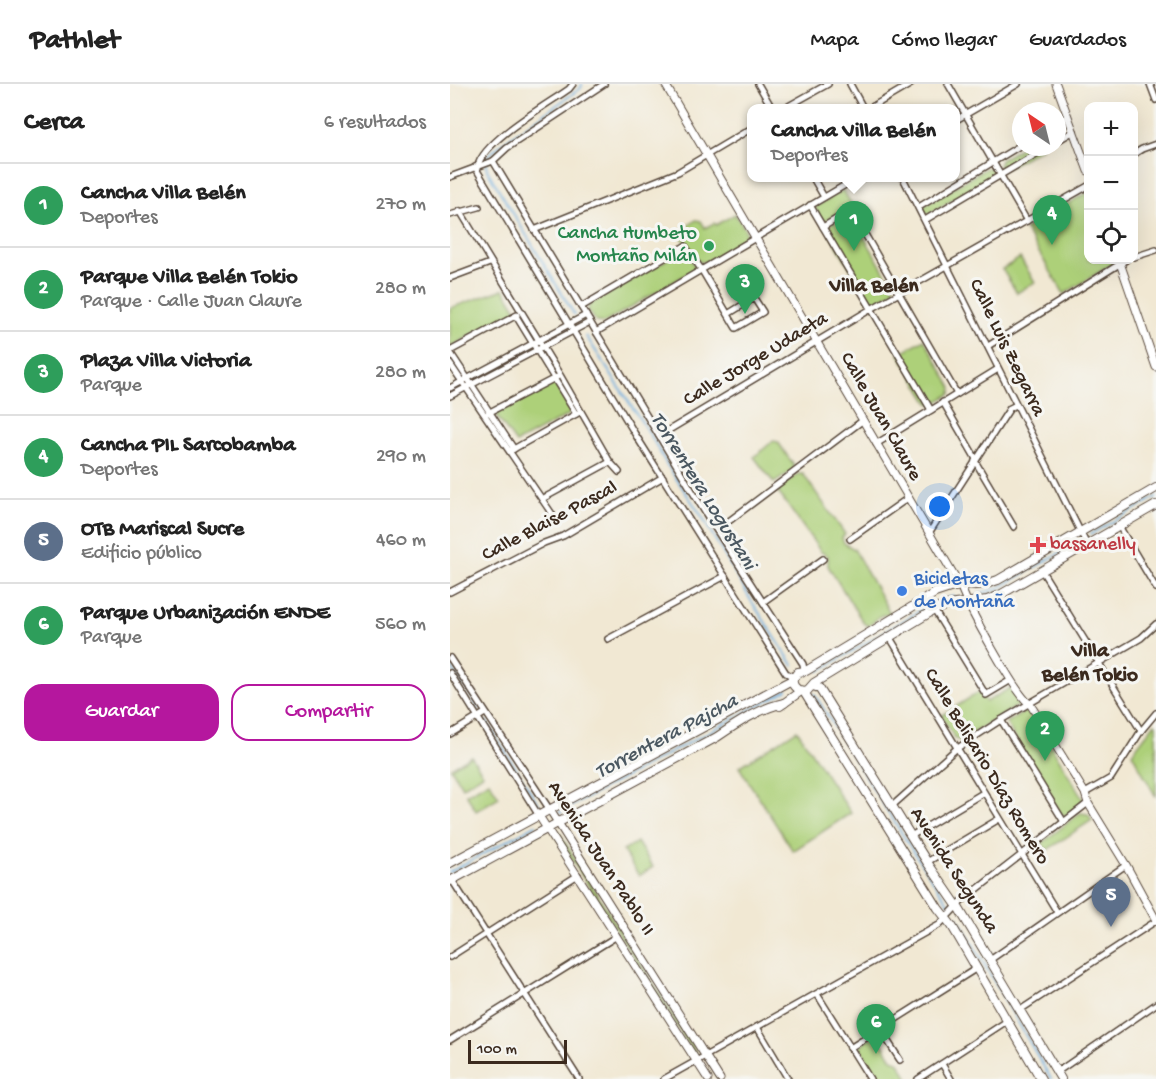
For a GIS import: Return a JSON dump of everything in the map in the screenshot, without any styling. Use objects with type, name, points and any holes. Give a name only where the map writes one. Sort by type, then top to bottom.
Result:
[{"type":"main road","points":[[450,864],[793,678],[798,672],[805,671],[935,593],[993,582],[1156,488]]},
{"type":"main road","points":[[451,880],[717,737],[733,732],[779,708],[934,609],[998,596],[1156,504]]},
{"type":"main road","points":[[805,671],[812,675],[814,684]]},
{"type":"main road","points":[[793,678],[796,689],[802,692]]},
{"type":"main road","name":"Avenida Segunda","points":[[814,684],[819,688],[927,862],[958,906],[1059,1076]]},
{"type":"main road","name":"Avenida Segunda","points":[[802,692],[952,926],[1041,1079]]},
{"type":"street","points":[[573,84],[503,135],[482,154],[484,164],[570,324],[635,434],[786,673],[793,678]]},
{"type":"street","points":[[590,84],[592,92]]},
{"type":"street","points":[[450,177],[484,164],[604,84]]},
{"type":"street","name":"Calle Juan Claure","points":[[665,84],[961,587],[966,602],[1011,680],[1024,701],[1030,704],[1085,793],[1088,803],[1156,920]]},
{"type":"street","points":[[758,84],[770,104]]},
{"type":"street","points":[[792,104],[828,84]]},
{"type":"street","points":[[850,84],[862,104]]},
{"type":"street","points":[[877,104],[911,84]]},
{"type":"street","points":[[948,84],[959,104]]},
{"type":"street","points":[[960,117],[1018,84]]},
{"type":"street","points":[[1056,84],[1084,158]]},
{"type":"street","points":[[1150,84],[1156,100]]},
{"type":"street","points":[[960,105],[1027,221]]},
{"type":"street","points":[[534,230],[678,172],[747,131]]},
{"type":"street","points":[[1066,136],[1074,131]]},
{"type":"street","points":[[1138,151],[1156,144]]},
{"type":"street","points":[[960,182],[1012,150]]},
{"type":"street","points":[[926,220],[1033,156]]},
{"type":"street","points":[[484,164],[534,230],[717,530],[803,664],[805,671]]},
{"type":"street","points":[[816,182],[824,197]]},
{"type":"street","points":[[596,332],[850,182]]},
{"type":"street","name":"Calle Luis Zegarra","points":[[906,182],[1088,545]]},
{"type":"street","points":[[918,207],[960,182]]},
{"type":"street","name":"Calle Jorge Udaeta","points":[[659,436],[871,309],[1084,189]]},
{"type":"street","points":[[810,205],[931,410]]},
{"type":"street","points":[[450,215],[479,207]]},
{"type":"street","points":[[823,227],[851,210],[957,394]]},
{"type":"street","points":[[460,211],[578,413],[619,472]]},
{"type":"street","points":[[581,307],[685,246],[736,328],[763,312],[754,298],[728,314]]},
{"type":"street","points":[[1138,256],[1156,250]]},
{"type":"street","points":[[450,278],[490,263]]},
{"type":"street","points":[[988,346],[1116,264]]},
{"type":"street","points":[[1123,264],[1156,367]]},
{"type":"street","points":[[466,383],[450,352],[519,314]]},
{"type":"street","points":[[450,396],[466,383],[586,315]]},
{"type":"street","points":[[450,388],[540,349],[590,322]]},
{"type":"street","points":[[450,364],[466,383],[552,514]]},
{"type":"street","points":[[876,444],[998,369]]},
{"type":"street","points":[[487,414],[557,377]]},
{"type":"street","points":[[943,402],[1014,527]]},
{"type":"street","points":[[929,533],[1010,408],[1016,405]]},
{"type":"street","points":[[511,450],[578,413]]},
{"type":"street","points":[[717,530],[862,421]]},
{"type":"street","points":[[542,499],[610,462]]},
{"type":"street","name":"Calle Blaise Pascal","points":[[450,592],[544,543],[563,536],[663,477]]},
{"type":"street","points":[[850,539],[908,498]]},
{"type":"street","points":[[1119,526],[1156,588]]},
{"type":"street","points":[[763,602],[823,559]]},
{"type":"street","points":[[1042,571],[1141,731]]},
{"type":"street","points":[[608,639],[725,576]]},
{"type":"street","points":[[934,609],[986,695],[1011,680]]},
{"type":"street","points":[[892,806],[956,749],[1141,638],[1156,624]]},
{"type":"street","name":"Calle Belisario Díaz Romero","points":[[889,636],[1057,912]]},
{"type":"street","name":"Avenida Juan Pablo II","points":[[450,658],[550,810],[720,1079]]},
{"type":"street","name":"Avenida Juan Pablo II","points":[[450,673],[708,1079]]},
{"type":"street","points":[[450,734],[485,713]]},
{"type":"street","points":[[1085,793],[1111,778],[1141,731],[1156,713]]},
{"type":"street","points":[[1001,720],[1064,822]]},
{"type":"street","points":[[911,836],[983,793]]},
{"type":"street","points":[[664,1079],[939,925],[962,901],[1088,803]]},
{"type":"street","points":[[927,862],[999,819]]},
{"type":"street","points":[[990,960],[1126,865]]},
{"type":"street","points":[[450,957],[578,875]]},
{"type":"street","points":[[451,880],[579,1079]]},
{"type":"street","points":[[1020,1010],[1156,920]]},
{"type":"street","points":[[450,1040],[617,936]]},
{"type":"street","points":[[850,1048],[977,968]]},
{"type":"street","points":[[817,994],[870,1079]]},
{"type":"street","points":[[1059,1076],[1156,1004]]},
{"type":"street","points":[[918,1079],[1007,1021]]},
{"type":"street","points":[[757,1027],[788,1079]]},
{"type":"street","points":[[880,1029],[900,1060]]},
{"type":"street","points":[[942,1064],[951,1079]]},
{"type":"green space","points":[[1012,153],[1012,156],[1027,156],[1005,169],[999,168],[1000,160]]},
{"type":"green space","points":[[986,168],[993,170],[994,174],[991,177],[929,214],[923,212],[922,207]]},
{"type":"green space","points":[[843,190],[853,206],[822,222],[815,207]]},
{"type":"green space","points":[[1084,194],[1084,264],[1112,264],[1064,294],[1025,229]]},
{"type":"green space","points":[[735,214],[746,231],[746,237],[707,262],[699,262],[681,236],[681,230],[696,220],[701,221],[705,228],[714,223],[716,225]]},
{"type":"green space","points":[[847,215],[852,216],[895,290],[873,304],[828,230],[828,226]]},
{"type":"green space","points":[[683,250],[697,268],[604,323],[596,322],[588,310],[589,305]]},
{"type":"green space","points":[[1020,258],[1035,282],[1017,293],[1002,269]]},
{"type":"green space","points":[[504,289],[516,309],[514,313],[450,347],[450,308]]},
{"type":"green space","points":[[924,339],[952,388],[951,394],[933,404],[929,403],[899,354]]},
{"type":"green space","points":[[552,383],[556,385],[570,414],[516,443],[497,417],[497,413]]},
{"type":"green space","points":[[773,441],[778,442],[794,466],[793,470],[774,483],[754,457]]},
{"type":"green space","points":[[798,474],[803,474],[845,534],[842,538],[844,543],[854,549],[890,613],[880,616],[869,626],[864,624],[828,566],[828,556],[821,552],[778,492],[779,488]]},
{"type":"green space","points":[[1010,688],[1020,702],[1019,705],[960,741],[955,739],[941,716],[979,692],[986,702]]},
{"type":"green space","points":[[1029,709],[1083,799],[1081,804],[1066,816],[1061,814],[1006,723]]},
{"type":"green space","points":[[1155,723],[1156,725],[1156,797],[1132,753]]},
{"type":"green space","points":[[797,730],[851,813],[793,851],[739,767]]},
{"type":"green space","points":[[471,756],[483,774],[462,787],[451,768]]},
{"type":"green space","points":[[489,781],[499,797],[476,811],[466,794]]},
{"type":"green space","points":[[1080,813],[1088,814],[1092,820],[1047,850],[1042,843]]},
{"type":"green space","points":[[558,831],[696,1051],[693,1052],[555,833]]},
{"type":"green space","points":[[637,842],[653,867],[639,876],[623,851]]},
{"type":"green space","points":[[874,1035],[878,1037],[892,1059],[898,1061],[909,1079],[880,1079],[859,1047]]},
{"type":"waterway","name":"Torrentera Logustani","points":[[574,314],[487,170],[486,158],[500,145],[581,88],[582,84]]},
{"type":"waterway","name":"Torrentera Logustani","points":[[586,336],[701,515],[752,602],[793,665]]},
{"type":"waterway","name":"Torrentera Pajcha","points":[[1091,534],[1156,497]]},
{"type":"waterway","name":"Torrentera Pajcha","points":[[979,594],[997,589],[1077,543]]},
{"type":"waterway","name":"Torrentera Pajcha","points":[[819,671],[931,604],[954,596]]},
{"type":"waterway","points":[[450,665],[479,709]]},
{"type":"waterway","name":"Torrentera Pajcha","points":[[560,812],[787,690]]},
{"type":"waterway","name":"Torrentera Logustani","points":[[814,694],[951,907]]},
{"type":"waterway","points":[[486,721],[539,805]]},
{"type":"waterway","name":"Torrentera Pajcha","points":[[450,872],[536,825]]},
{"type":"waterway","name":"Torrentera Logustani","points":[[957,917],[1051,1079]]},
{"type":"place","name":"Cancha PIL Sarcobamba","points":[[1052,245]]},
{"type":"place","name":"Cancha Humbeto Montaño Milán","points":[[709,246]]},
{"type":"place","name":"Cancha Villa Belén","points":[[854,251]]},
{"type":"place","name":"Plaza Villa Victoria","points":[[745,314]]},
{"type":"place","name":"bassanelly","points":[[1038,545]]},
{"type":"place","name":"Bicicletas de Montaña","points":[[902,591]]},
{"type":"place","name":"Parque Villa Belén Tokio","points":[[1045,761]]},
{"type":"place","name":"OTB Mariscal Sucre","points":[[1111,927]]},
{"type":"place","name":"Parque Urbanización ENDE","points":[[876,1054]]},
{"type":"district","name":"Villa Belén","points":[[874,287]]},
{"type":"district","name":"Villa Belén Tokio","points":[[1090,664]]}]
